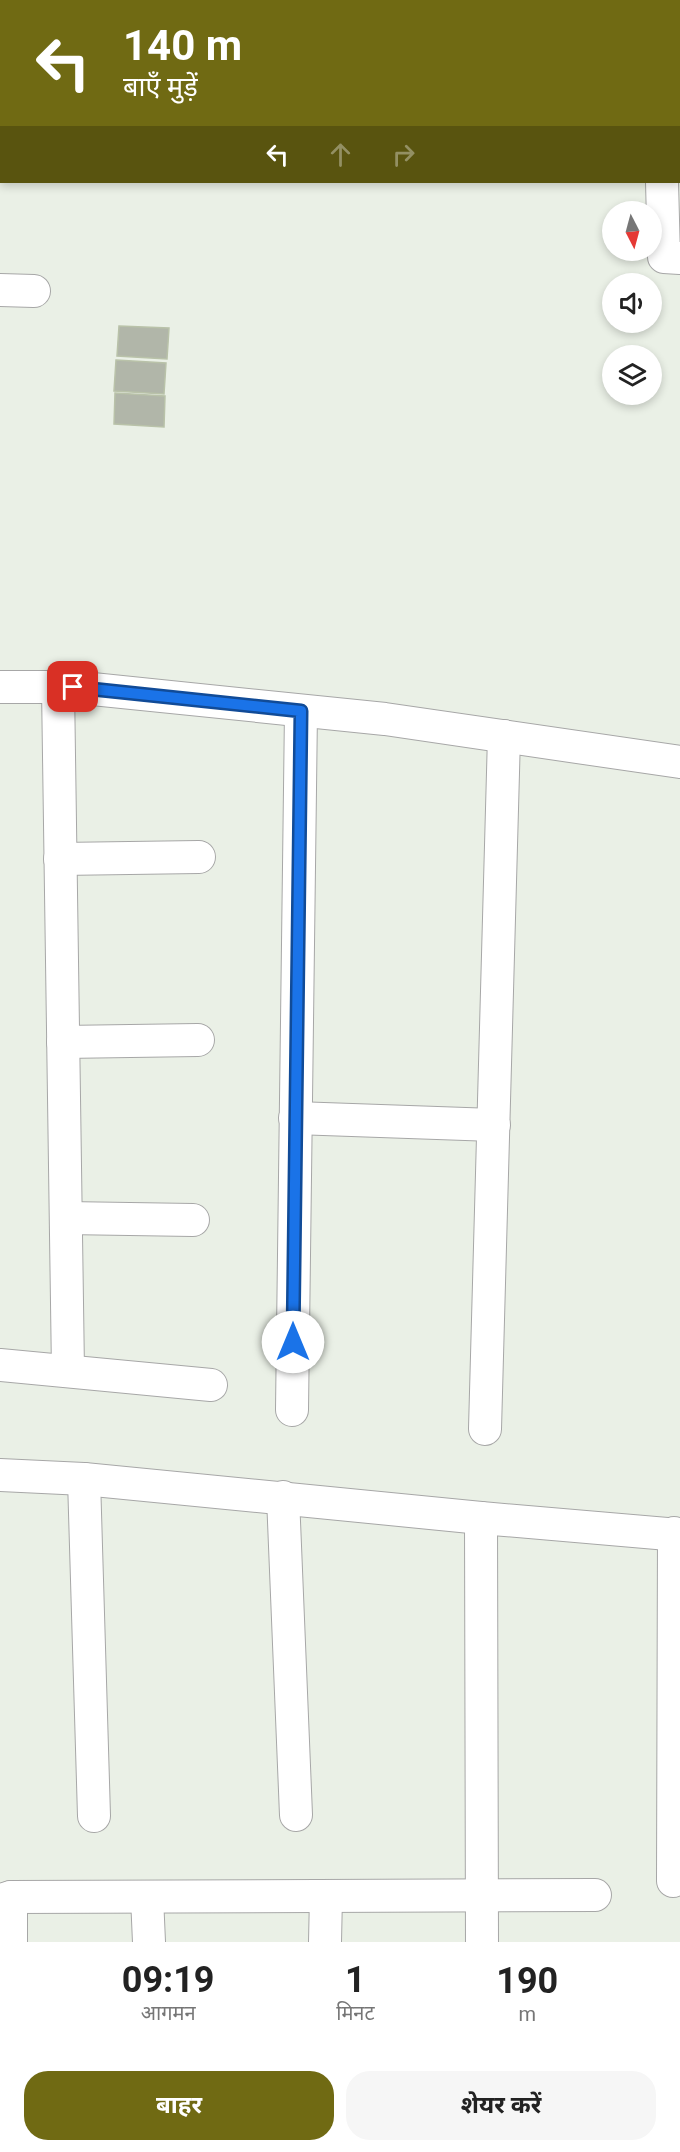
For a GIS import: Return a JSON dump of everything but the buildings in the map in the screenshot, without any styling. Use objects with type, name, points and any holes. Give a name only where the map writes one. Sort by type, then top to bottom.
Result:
[{"type":"street","points":[[662,183],[664,257],[680,258]]},
{"type":"street","points":[[0,290],[34,291]]},
{"type":"street","points":[[0,687],[58,687],[385,719],[680,762]]},
{"type":"street","points":[[58,687],[68,1371]]},
{"type":"street","points":[[292,1410],[301,711]]},
{"type":"street","points":[[485,1429],[504,736]]},
{"type":"street","points":[[60,859],[199,857]]},
{"type":"street","points":[[63,1042],[198,1040]]},
{"type":"street","points":[[296,1118],[494,1125]]},
{"type":"street","points":[[66,1218],[193,1220]]},
{"type":"street","points":[[0,1365],[211,1385]]},
{"type":"street","points":[[0,1475],[84,1479],[481,1518],[677,1534],[673,1881]]},
{"type":"street","points":[[84,1479],[94,1816]]},
{"type":"street","points":[[283,1497],[296,1815]]},
{"type":"street","points":[[481,1518],[482,1942]]},
{"type":"street","points":[[10,1942],[6,1899],[595,1895]]},
{"type":"street","points":[[325,1942],[326,1896]]},
{"type":"street","points":[[147,1897],[149,1942]]},
{"type":"route","points":[[73,687],[301,711],[293,1342]]}]
